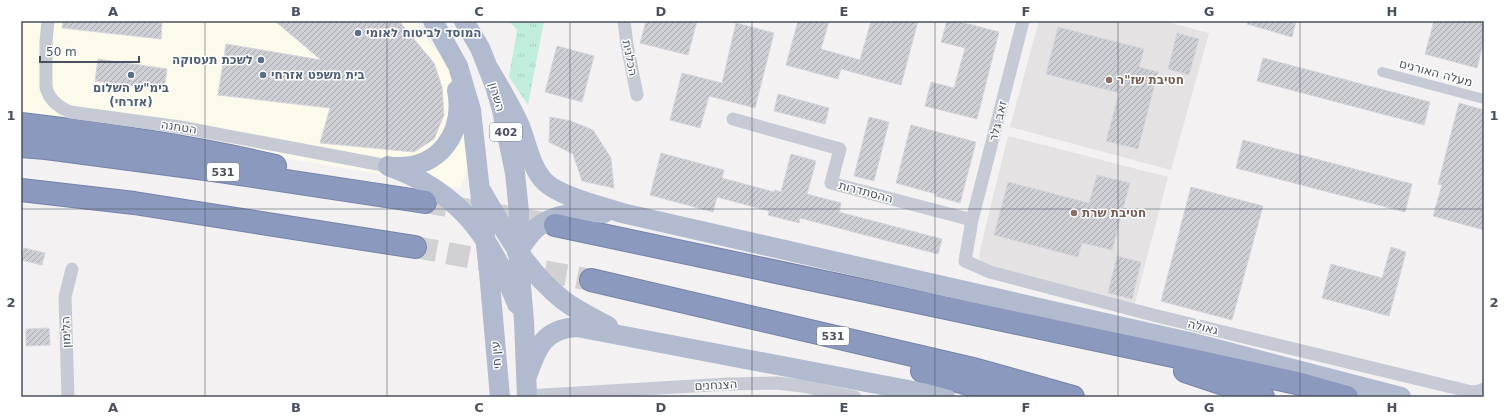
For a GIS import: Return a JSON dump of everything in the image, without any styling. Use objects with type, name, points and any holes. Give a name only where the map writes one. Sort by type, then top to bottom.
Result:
[{"type":"highway","points":[[21,124],[126,137],[193,148],[274,165],[386,196]]},
{"type":"highway","name":"531","points":[[21,146],[212,170],[425,202]]},
{"type":"highway","points":[[21,190],[134,203],[414,247]]},
{"type":"highway","points":[[555,225],[1206,362],[1301,384],[1347,397]]},
{"type":"highway","name":"531","points":[[1014,397],[591,280],[977,370],[1073,397]]},
{"type":"highway","points":[[1004,320],[1208,378],[1263,397]]},
{"type":"main road","name":"השרון","points":[[464,21],[480,48],[489,69],[502,110],[519,207],[518,251]]},
{"type":"main road","points":[[388,166],[413,166],[430,160],[446,144],[456,126],[458,116],[458,96],[449,57],[436,26]]},
{"type":"main road","name":"402","points":[[436,26],[458,66],[469,100],[475,140],[478,187],[491,303]]},
{"type":"main road","points":[[489,69],[512,110],[538,173],[545,182],[562,192],[622,213],[1190,342],[1401,397]]},
{"type":"main road","points":[[388,166],[418,178],[440,191],[465,214],[484,240],[502,269],[524,321]]},
{"type":"main road","points":[[478,187],[518,251],[542,281],[563,300],[586,315],[634,337]]},
{"type":"main road","points":[[491,303],[502,269],[538,226],[561,216],[582,212],[622,213]]},
{"type":"main road","name":"402","points":[[518,251],[524,321],[527,396]]},
{"type":"main road","name":"עין חי","points":[[491,303],[500,397]]},
{"type":"main road","points":[[527,376],[536,353],[544,340],[550,334],[559,330],[577,327],[945,397]]},
{"type":"street","name":"הטחנה","points":[[48,21],[45,80],[47,94],[55,104],[70,112],[180,126],[388,166]]},
{"type":"street","name":"הכלנית","points":[[624,21],[626,44],[637,96]]},
{"type":"street","name":"זאב גלר","points":[[972,220],[1023,21]]},
{"type":"street","name":"מעלה האורנים","points":[[1382,72],[1484,99]]},
{"type":"street","name":"ההסתדרות","points":[[733,119],[840,149],[831,183],[972,220]]},
{"type":"street","name":"גאולה","points":[[972,220],[965,261],[990,272],[1153,315],[1472,392],[1484,389]]},
{"type":"street","name":"הלימון","points":[[68,397],[65,297],[72,269]]},
{"type":"street","name":"הצנחנים","points":[[527,396],[727,384],[777,383],[802,386],[855,397]]},
{"type":"shaded area","points":[[21,21],[412,21],[461,81],[470,163],[460,188],[21,113]]},
{"type":"shaded area","name":"חטיבת שז\"ר","points":[[1039,21],[1163,21],[1209,33],[1171,170],[1010,127]]},
{"type":"shaded area","name":"חטיבת שרת","points":[[1008,136],[1168,177],[1134,307],[979,265],[980,250]]},
{"type":"green space","points":[[509,21],[544,21],[528,105],[509,77],[517,30]]},
{"type":"building","points":[[63,21],[162,21],[161,39],[62,28]]},
{"type":"building","points":[[275,21],[399,21],[434,63],[442,87],[444,115],[434,139],[414,152],[320,143],[330,108],[218,95],[226,44],[321,60]]},
{"type":"building","points":[[646,21],[697,21],[688,55],[640,43]]},
{"type":"building","points":[[798,21],[829,21],[821,49],[860,60],[871,21],[918,21],[901,85],[841,69],[838,79],[786,65]]},
{"type":"building","points":[[947,21],[957,21],[999,32],[977,119],[925,106],[931,82],[954,88],[965,48],[941,42]]},
{"type":"building","points":[[1248,21],[1296,21],[1292,37],[1247,24]]},
{"type":"building","points":[[1434,21],[1484,21],[1484,40],[1477,68],[1425,54]]},
{"type":"building","points":[[736,23],[774,33],[755,108],[709,96],[700,128],[670,120],[682,73],[722,83]]},
{"type":"building","points":[[1058,27],[1144,49],[1139,67],[1158,72],[1138,149],[1106,141],[1119,93],[1046,74]]},
{"type":"building","points":[[1177,33],[1199,39],[1189,75],[1168,69]]},
{"type":"building","points":[[557,46],[594,56],[582,102],[545,92]]},
{"type":"building","points":[[1263,58],[1430,102],[1424,125],[1257,81]]},
{"type":"building","name":"בימ\"ש השלום (אזרחי)","points":[[98,59],[167,69],[164,90],[95,81]]},
{"type":"building","points":[[778,94],[829,108],[825,124],[774,111]]},
{"type":"building","points":[[1459,103],[1484,110],[1484,230],[1433,216],[1442,185],[1438,184]]},
{"type":"building","points":[[550,117],[571,121],[593,130],[611,158],[614,188],[582,181],[573,154],[549,142]]},
{"type":"building","points":[[869,117],[889,122],[874,181],[854,176]]},
{"type":"building","points":[[911,125],[976,142],[960,203],[935,196],[936,194],[896,183]]},
{"type":"building","points":[[1243,140],[1412,184],[1405,212],[1236,168]]},
{"type":"building","points":[[661,153],[724,170],[722,178],[774,192],[775,190],[781,192],[791,154],[816,161],[807,194],[841,203],[839,212],[942,239],[938,254],[800,218],[799,223],[768,215],[769,211],[717,197],[713,212],[650,195]]},
{"type":"building","points":[[1097,175],[1130,183],[1112,250],[1082,243],[1078,257],[994,235],[1008,182],[1089,203]]},
{"type":"building","points":[[1191,187],[1263,206],[1232,320],[1161,301]]},
{"type":"building","points":[[1391,247],[1406,252],[1389,316],[1322,298],[1331,264],[1382,278]]},
{"type":"building","points":[[24,248],[45,253],[42,265],[21,260]]},
{"type":"building","points":[[1117,256],[1141,262],[1132,299],[1108,293]]},
{"type":"building","points":[[49,328],[50,345],[26,346],[26,329]]},
{"type":"tunnel","points":[[425,202],[555,225]]},
{"type":"tunnel","points":[[415,247],[591,280]]},
{"type":"place","name":"המוסד לביטוח לאומי","points":[[358,33]]},
{"type":"place","name":"לשכת תעסוקה","points":[[261,60]]},
{"type":"place","name":"בימ\"ש השלום (אזרחי)","points":[[131,75]]},
{"type":"place","name":"בית משפט אזרחי","points":[[263,75]]},
{"type":"place","name":"חטיבת שז\"ר","points":[[1109,80]]},
{"type":"place","name":"חטיבת שרת","points":[[1074,213]]}]
